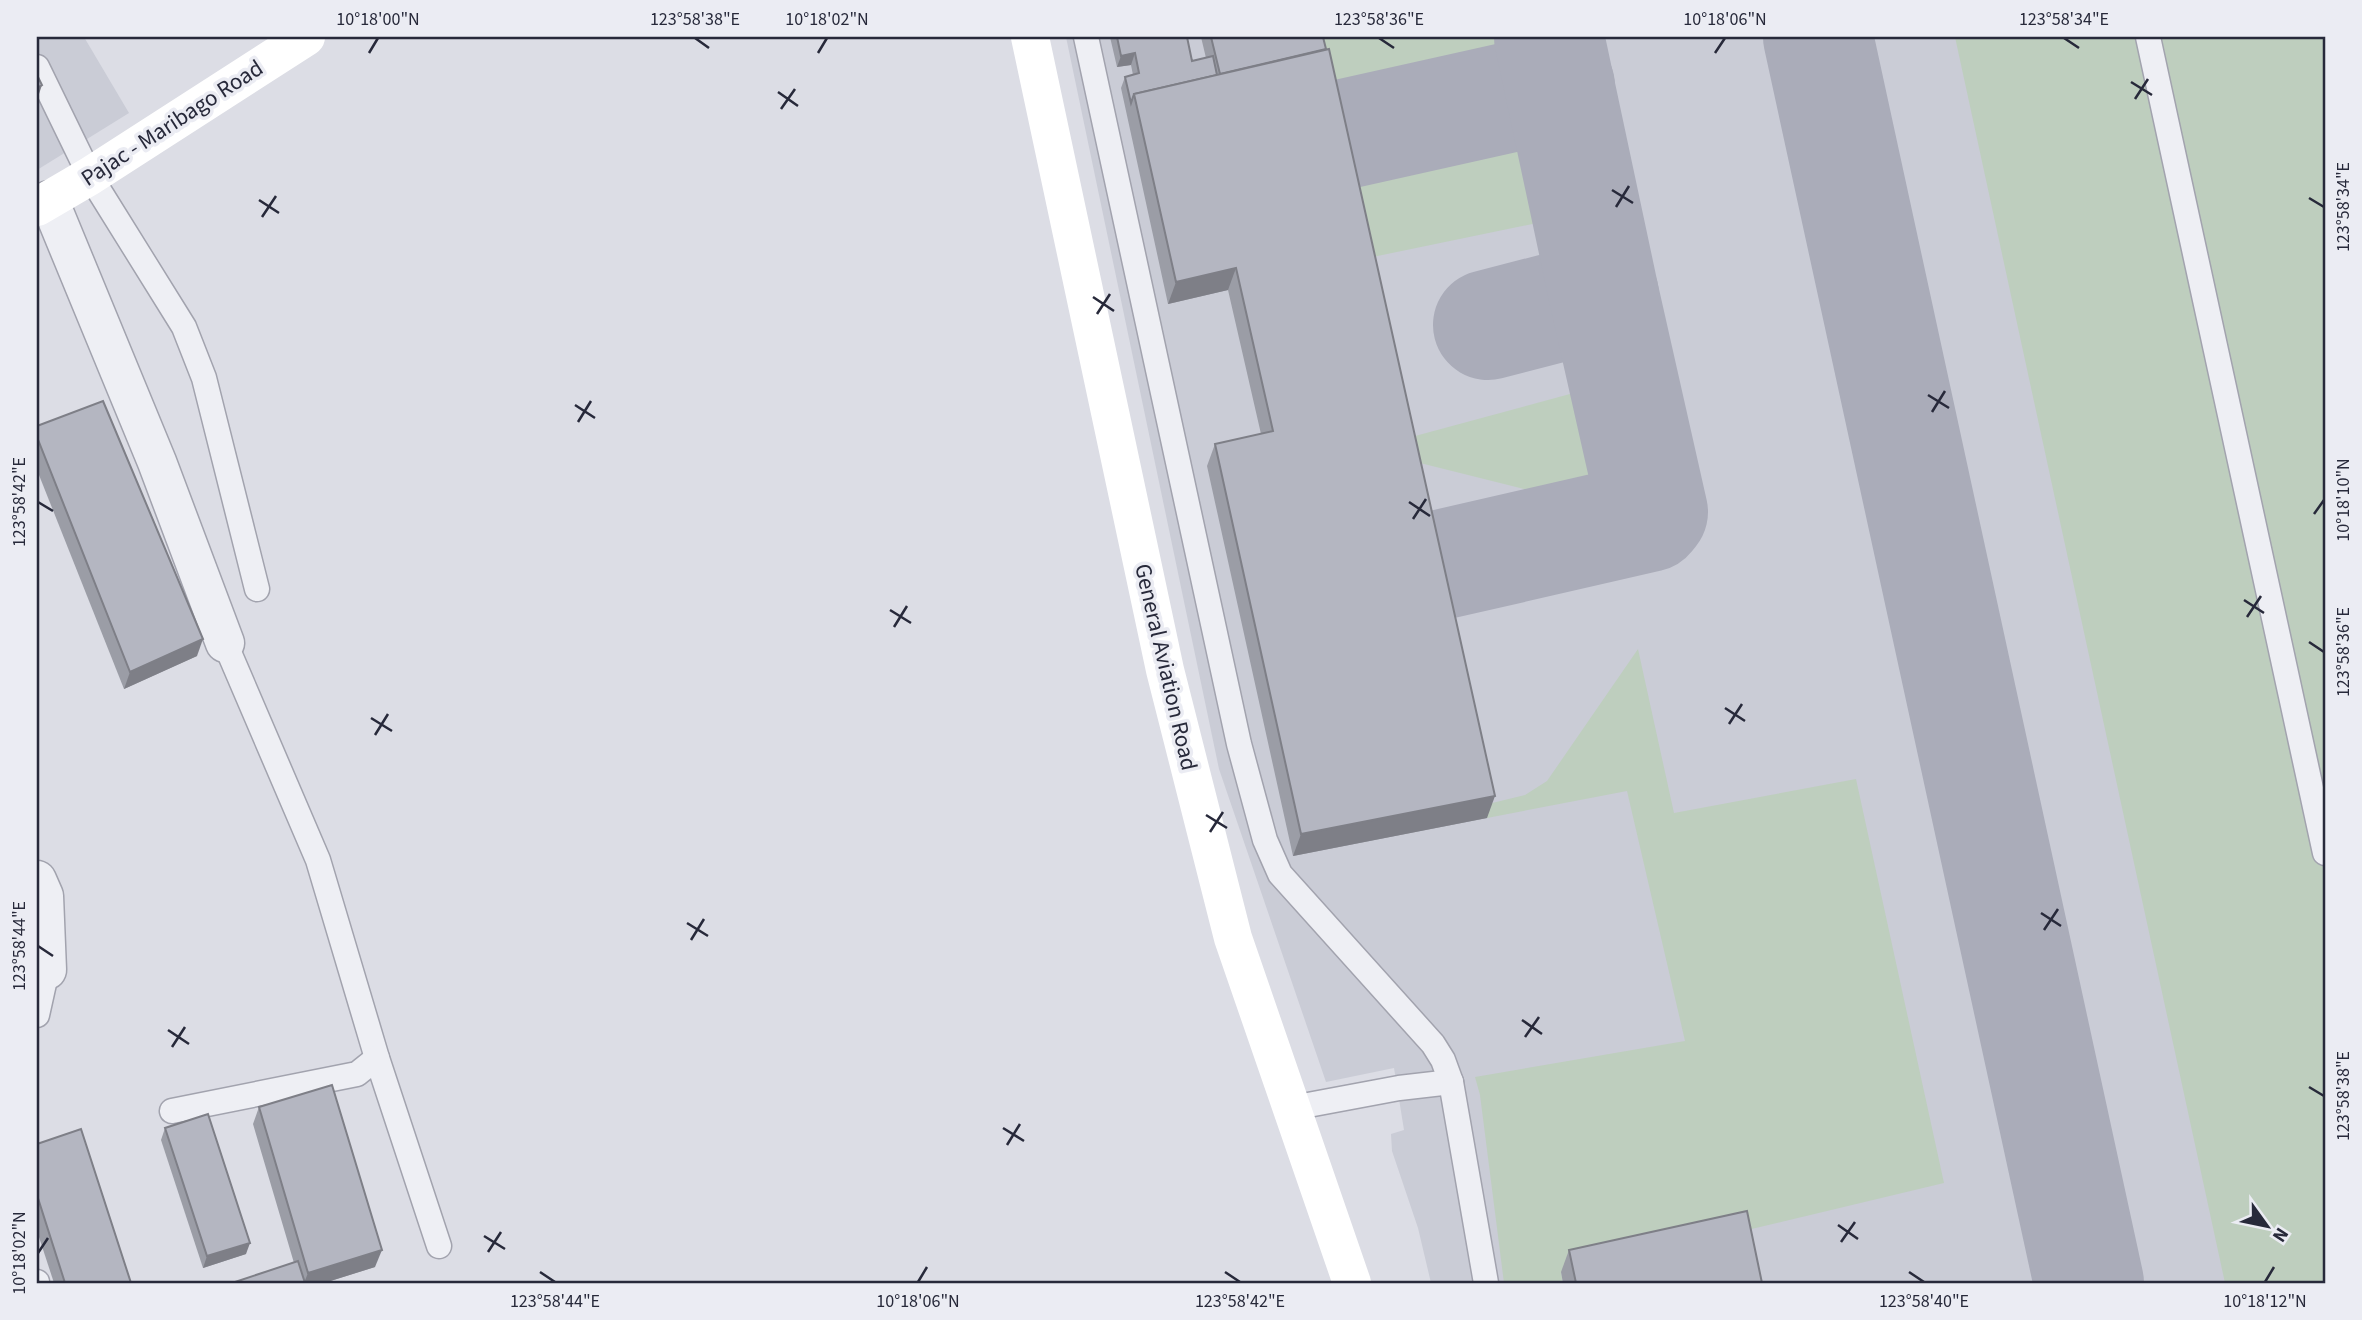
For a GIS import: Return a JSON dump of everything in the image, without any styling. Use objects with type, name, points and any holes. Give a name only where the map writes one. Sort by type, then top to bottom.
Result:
[{"type":"main road","name":"Pajac - Maribago Road","points":[[43,203],[90,176],[306,37]]},
{"type":"main road","name":"General Aviation Road","points":[[1030,37],[1165,670],[1233,938],[1352,1283]]},
{"type":"street","points":[[43,203],[157,462],[225,643]]},
{"type":"street","points":[[37,880],[44,896],[47,970]]},
{"type":"lane","points":[[1086,37],[1239,744],[1271,859],[1309,909],[1433,1044],[1443,1059],[1451,1082],[1486,1283]]},
{"type":"lane","points":[[2148,37],[2325,853]]},
{"type":"lane","points":[[37,67],[90,176],[184,327],[204,377],[257,589]]},
{"type":"lane","points":[[225,643],[318,860],[377,1058],[439,1246]]},
{"type":"lane","points":[[37,1015],[47,970]]},
{"type":"lane","points":[[172,1111],[357,1074],[377,1058]]},
{"type":"lane","points":[[1292,1108],[1399,1088],[1451,1082]]},
{"type":"shaded area","points":[[37,37],[84,37],[129,113],[37,170]]},
{"type":"shaded area","points":[[1066,37],[2325,37],[2325,1283],[1431,1283],[1418,1228],[1392,1151],[1391,1134],[1404,1130],[1394,1068],[1326,1082],[1219,769]]},
{"type":"green space","points":[[1313,37],[1527,37],[1527,40],[1518,66],[1497,83],[1332,120]]},
{"type":"green space","points":[[1955,37],[2325,37],[2325,1283],[2225,1283]]},
{"type":"green space","points":[[1505,116],[1521,117],[1547,132],[1566,217],[1363,259],[1340,155]]},
{"type":"green space","points":[[1603,385],[1626,497],[1592,506],[1408,460],[1404,439]]},
{"type":"green space","points":[[1638,649],[1674,813],[1856,779],[1944,1183],[1561,1272],[1563,1283],[1504,1283],[1480,1095],[1475,1077],[1685,1041],[1627,791],[1487,818],[1484,805],[1525,795],[1547,781]]},
{"type":"building","points":[[1117,37],[1187,37],[1192,61],[1213,56],[1217,75],[1134,94],[1131,103],[1125,77],[1139,73],[1135,53],[1121,56]]},
{"type":"building","points":[[1211,37],[1323,37],[1326,49],[1220,74]]},
{"type":"building","points":[[1329,49],[1495,796],[1301,834],[1215,444],[1273,431],[1236,268],[1176,282],[1134,94]]},
{"type":"building","points":[[37,75],[42,85],[37,88]]},
{"type":"building","points":[[103,401],[203,639],[130,672],[37,437],[37,426]]},
{"type":"building","points":[[332,1085],[382,1250],[308,1273],[259,1107]]},
{"type":"building","points":[[208,1114],[250,1243],[207,1256],[165,1128]]},
{"type":"building","points":[[81,1129],[131,1283],[65,1283],[37,1195],[37,1144]]},
{"type":"building","points":[[1747,1211],[1762,1283],[1576,1283],[1569,1250]]},
{"type":"building","points":[[298,1261],[305,1283],[232,1283]]},
{"type":"taxiway","points":[[1431,567],[1649,517],[1653,512],[1549,37]]},
{"type":"taxiway","points":[[1818,37],[2089,1283]]},
{"type":"taxiway","points":[[1336,136],[1560,86]]},
{"type":"taxiway","points":[[1488,325],[1604,295]]}]
